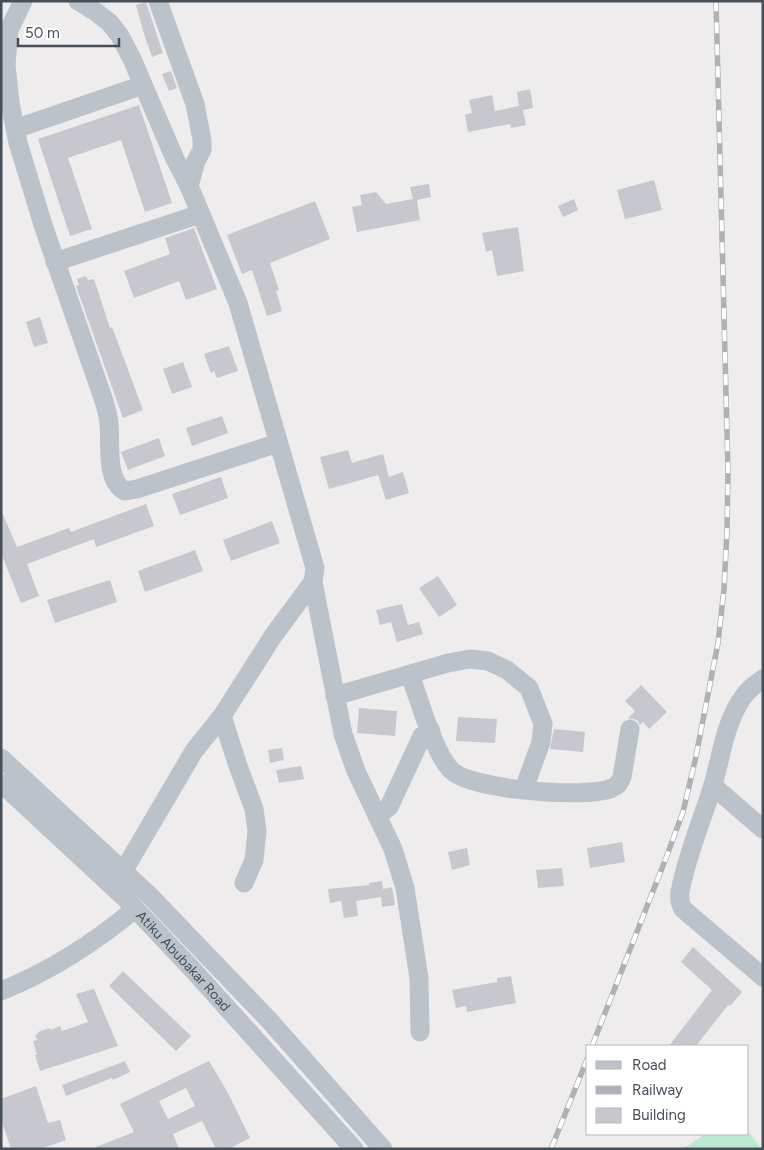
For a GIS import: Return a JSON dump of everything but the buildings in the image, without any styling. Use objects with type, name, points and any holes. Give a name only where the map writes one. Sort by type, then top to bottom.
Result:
[{"type":"street","points":[[23,1],[9,30],[6,65],[15,129],[22,158],[55,262],[104,401],[110,423],[110,457],[114,476],[119,487],[125,491],[137,489],[278,443]]},
{"type":"street","points":[[78,1],[110,23],[128,51],[175,159],[189,186],[238,303],[315,568],[313,582],[343,734],[356,771],[392,849],[405,888],[412,924],[418,978],[420,1032]]},
{"type":"street","points":[[158,1],[195,104],[202,140],[202,150],[196,161],[189,186]]},
{"type":"street","points":[[15,129],[142,85]]},
{"type":"street","points":[[55,262],[200,214]]},
{"type":"street","points":[[124,870],[194,751],[222,716],[272,636],[313,582]]},
{"type":"street","points":[[335,696],[448,663],[470,659],[488,661],[507,670],[529,688],[543,724],[541,742],[524,790]]},
{"type":"street","points":[[410,675],[442,757],[451,770],[460,776],[492,786],[524,790],[590,792],[613,788],[622,777],[630,729]]},
{"type":"street","points":[[763,679],[741,700],[727,730],[713,786],[680,888],[680,903],[683,909],[763,977]]},
{"type":"street","points":[[222,716],[254,809],[257,832],[254,860],[244,883]]},
{"type":"street","points":[[377,816],[389,807],[422,736],[431,731]]},
{"type":"street","points":[[1,758],[124,870],[157,903],[262,1013],[383,1149]]},
{"type":"street","name":"Atiku Abubakar Road","points":[[1,783],[135,909],[193,970],[354,1149]]},
{"type":"street","points":[[713,786],[763,829]]},
{"type":"street","points":[[1,991],[49,969],[76,954],[135,909]]},
{"type":"green space","points":[[749,1132],[762,1149],[683,1149],[704,1135],[749,1135]]},
{"type":"railway","points":[[592,1045],[683,812],[718,643],[724,589],[728,472],[716,1]]},
{"type":"railway","points":[[551,1149],[586,1062]]}]
